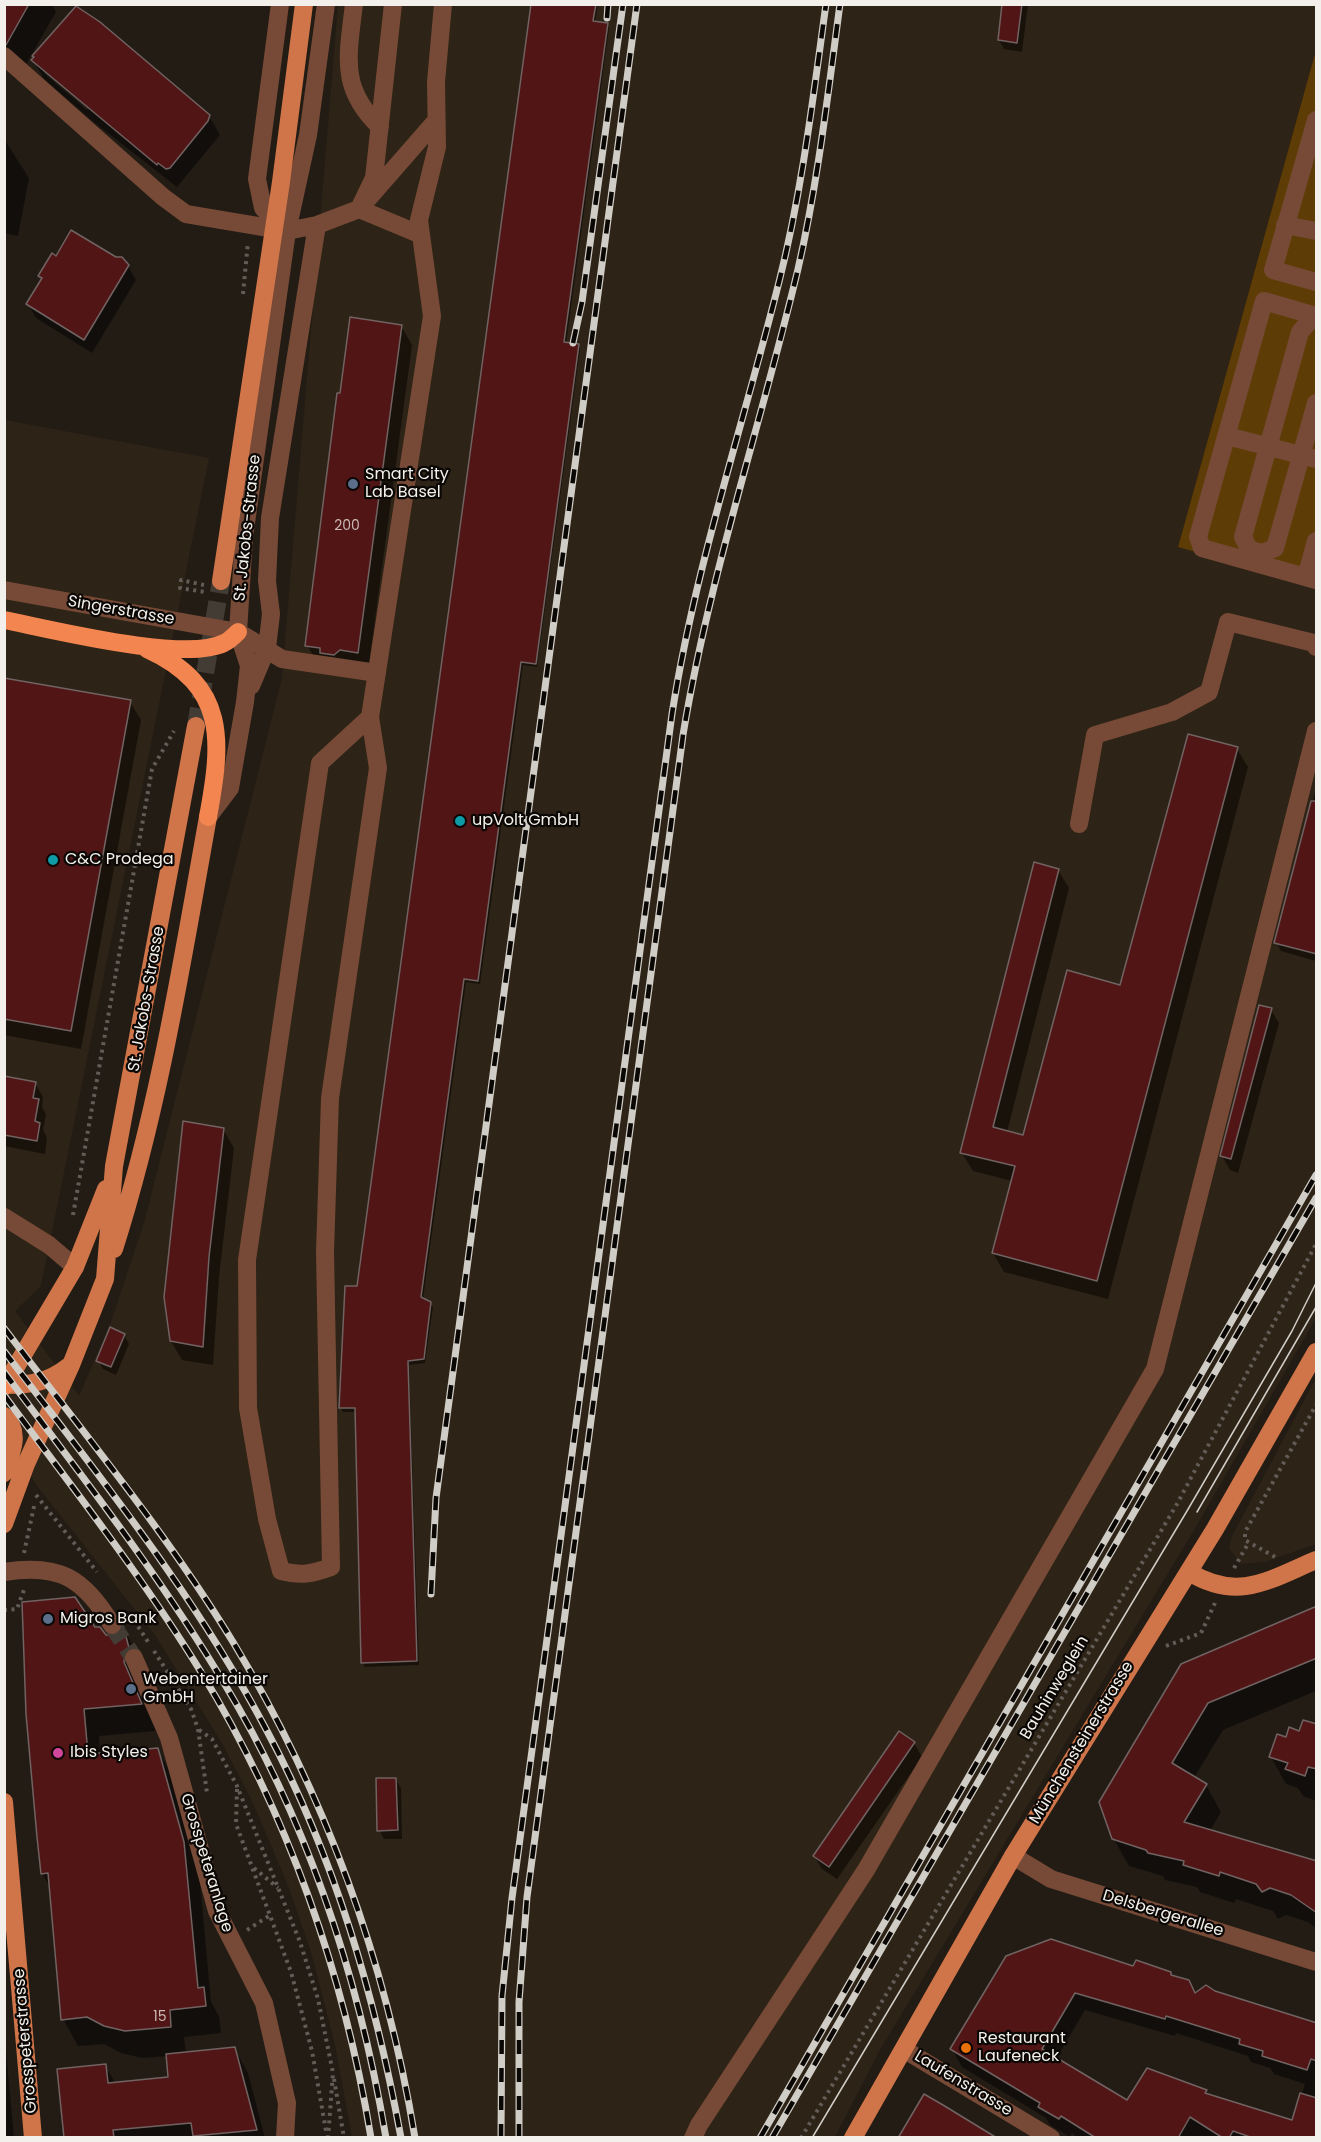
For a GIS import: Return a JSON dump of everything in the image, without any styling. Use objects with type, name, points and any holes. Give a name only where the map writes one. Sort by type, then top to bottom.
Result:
[{"type":"highway","points":[[4,620],[142,647],[204,647],[223,644],[238,632]]},
{"type":"highway","points":[[142,647],[164,657],[188,674],[213,712],[217,739],[215,779],[208,817]]},
{"type":"main road","name":"St. Jakobs-Strasse","points":[[221,580],[281,182],[304,4]]},
{"type":"main road","name":"St. Jakobs-Strasse","points":[[5,1386],[52,1380],[71,1365],[105,1279],[114,1166],[196,726]]},
{"type":"main road","points":[[105,1279],[139,1166],[170,1028],[208,817]]},
{"type":"main road","name":"St. Jakobs-Strasse","points":[[5,1386],[75,1267],[114,1166]]},
{"type":"main road","name":"Münchensteinerstrasse","points":[[853,2138],[1014,1856],[1189,1572],[1317,1352]]},
{"type":"main road","points":[[4,1524],[31,1451],[71,1365]]},
{"type":"main road","points":[[4,1416],[14,1430],[15,1441],[4,1473]]},
{"type":"main road","points":[[1189,1572],[1204,1581],[1222,1587],[1258,1583],[1317,1560]]},
{"type":"main road","name":"Grosspeterstrasse","points":[[4,1802],[33,2138]]},
{"type":"street","points":[[280,4],[257,179],[263,208],[287,231]]},
{"type":"street","name":"St. Jakobs-Strasse","points":[[208,817],[230,788],[245,702],[249,666],[238,632],[244,537],[287,231],[308,135],[326,4]]},
{"type":"street","points":[[354,4],[348,61],[349,76],[359,104],[381,127]]},
{"type":"street","points":[[358,209],[374,178],[393,4]]},
{"type":"street","points":[[370,717],[320,763],[247,1260],[248,1407],[267,1519],[281,1571],[296,1575],[310,1575],[331,1567],[325,1252],[330,1098],[378,768],[370,717],[432,316],[428,274],[419,234],[419,220],[437,147],[435,122],[443,4]]},
{"type":"street","points":[[4,56],[186,214],[287,231],[318,225],[358,209],[435,122]]},
{"type":"street","points":[[1317,120],[1273,270],[1317,282]]},
{"type":"street","points":[[358,209],[419,234]]},
{"type":"street","points":[[245,702],[267,648],[271,614],[267,580],[270,518],[318,225]]},
{"type":"street","points":[[1286,225],[1317,231]]},
{"type":"street","points":[[1317,403],[1309,457],[1275,548],[1255,552],[1249,549],[1243,537],[1300,332],[1316,315],[1264,301],[1198,537],[1202,548],[1312,579],[1317,541]]},
{"type":"street","points":[[1227,435],[1309,457]]},
{"type":"street","name":"Singerstrasse","points":[[4,590],[238,632],[282,658],[377,673]]},
{"type":"street","points":[[1079,824],[1095,735],[1163,716],[1209,692],[1228,622],[1316,641]]},
{"type":"street","points":[[693,2138],[699,2125],[866,1870],[1155,1369],[1317,731]]},
{"type":"street","points":[[4,1217],[49,1245],[75,1267]]},
{"type":"street","points":[[4,1572],[43,1568],[69,1577],[103,1609],[112,1624]]},
{"type":"street","name":"Grosspeteranlage","points":[[134,1658],[169,1738],[217,1911],[229,1940],[246,1964],[264,2003],[287,2103],[285,2138]]},
{"type":"street","name":"Delsbergerallee","points":[[1014,1856],[1051,1879],[1317,1962]]},
{"type":"street","name":"Laufenstrasse","points":[[905,2050],[1051,2138]]},
{"type":"path","points":[[198,583],[181,580],[180,588],[205,592]]},
{"type":"path","points":[[72,1224],[152,769],[178,721]]},
{"type":"path","name":"Bauhinweglein","points":[[801,2138],[1177,1504],[1317,1244]]},
{"type":"path","points":[[1295,1569],[1245,1540],[1245,1532],[1317,1405]]},
{"type":"path","points":[[25,1540],[36,1495]]},
{"type":"path","points":[[1162,1648],[1201,1633],[1222,1587],[1249,1542]]},
{"type":"path","points":[[198,1729],[212,1739],[237,1786],[279,1889],[318,1999],[344,2138]]},
{"type":"path","points":[[237,1786],[236,1824],[272,1914],[312,2051],[328,2138],[333,2073]]},
{"type":"path","points":[[253,1868],[279,1889]]},
{"type":"path","points":[[229,1940],[272,1914]]},
{"type":"shaded area","points":[[338,5],[1316,5],[1316,50],[1178,547],[1316,586],[1316,1318],[1197,1525],[881,2048],[835,2137],[352,2137],[335,2045],[311,1952],[289,1888],[253,1803],[222,1743],[155,1635],[37,1486],[5,1435],[5,420],[209,458],[41,1286],[15,1311],[79,1396],[111,1322],[144,1223],[282,678]]},
{"type":"shaded area","points":[[1316,50],[1316,586],[1178,547]]},
{"type":"shaded area","points":[[1316,1378],[1316,1544],[1265,1562],[1241,1564],[1229,1548],[1232,1536]]},
{"type":"building","points":[[4,4],[29,4],[6,45],[4,45]]},
{"type":"building","name":"upVolt GmbH","points":[[531,4],[596,4],[593,21],[608,23],[564,342],[579,344],[536,664],[521,662],[478,981],[464,979],[421,1297],[431,1302],[424,1359],[408,1361],[417,1661],[361,1663],[355,1408],[339,1408],[345,1286],[357,1286]]},
{"type":"building","points":[[1002,4],[1022,4],[1017,43],[998,40]]},
{"type":"building","points":[[76,6],[100,22],[210,115],[208,121],[170,168],[166,169],[158,163],[157,165],[31,60]]},
{"type":"building","points":[[71,230],[116,257],[122,257],[129,265],[84,340],[26,304],[42,278],[38,276],[52,253],[56,256]]},
{"type":"building","points":[[350,317],[402,325],[358,653],[340,650],[334,655],[320,653],[320,648],[305,646],[337,393],[340,393]]},
{"type":"building","name":"C&C Prodega","points":[[4,678],[131,700],[71,1031],[4,1019]]},
{"type":"building","points":[[1188,734],[1238,747],[1097,1281],[992,1253],[1015,1166],[960,1153],[1034,862],[1059,869],[993,1127],[1023,1135],[1067,970],[1120,985]]},
{"type":"building","points":[[1311,801],[1317,801],[1317,954],[1274,943]]},
{"type":"building","points":[[1259,1005],[1272,1008],[1231,1159],[1220,1156]]},
{"type":"building","points":[[4,1076],[36,1082],[33,1098],[39,1099],[35,1121],[40,1123],[37,1141],[4,1135]]},
{"type":"building","points":[[183,1121],[224,1128],[209,1257],[203,1347],[170,1341],[164,1297]]},
{"type":"building","points":[[110,1327],[125,1334],[111,1367],[96,1361]]},
{"type":"building","points":[[75,1597],[95,1627],[100,1627],[106,1635],[118,1635],[123,1625],[129,1648],[125,1652],[124,1662],[142,1704],[84,1709],[88,1754],[158,1748],[184,1842],[198,1988],[204,1987],[206,2006],[170,2010],[171,2027],[125,2031],[104,2026],[87,2017],[61,2020],[48,1873],[41,1874],[37,1837],[26,1714],[22,1602]]},
{"type":"building","points":[[1317,1606],[1317,1658],[1208,1703],[1172,1763],[1207,1784],[1184,1822],[1317,1861],[1317,1913],[1291,1895],[1270,1888],[1262,1892],[1256,1884],[1220,1872],[1219,1876],[1183,1865],[1184,1861],[1148,1853],[1146,1850],[1112,1839],[1099,1802],[1181,1664]]},
{"type":"building","points":[[1303,1720],[1317,1724],[1317,1769],[1308,1767],[1305,1776],[1285,1769],[1288,1763],[1269,1757],[1277,1734],[1286,1737],[1289,1727],[1299,1731]]},
{"type":"building","points":[[899,1731],[915,1742],[829,1867],[813,1856]]},
{"type":"building","points":[[376,1778],[396,1778],[398,1830],[377,1831]]},
{"type":"building","points":[[1051,1939],[1133,1966],[1136,1960],[1171,1972],[1171,1975],[1189,1980],[1195,1993],[1206,1985],[1215,1991],[1317,2023],[1317,2061],[1311,2059],[1307,2070],[1262,2056],[1263,2051],[1239,2044],[1240,2039],[1166,2016],[1165,2019],[1075,1993],[1042,2049],[1127,2100],[1147,2068],[1207,2090],[1205,2093],[1292,2120],[1300,2093],[1317,2098],[1317,2138],[1253,2138],[1233,2131],[1229,2138],[1223,2138],[1190,2117],[1178,2138],[1096,2138],[1061,2116],[1059,2119],[1038,2107],[1040,2103],[950,2049],[1006,1956]]},
{"type":"building","points":[[235,2047],[257,2130],[193,2136],[191,2123],[113,2130],[114,2138],[64,2138],[57,2069],[106,2064],[108,2083],[168,2077],[166,2054]]},
{"type":"building","points":[[924,2094],[943,2105],[997,2138],[898,2138]]},
{"type":"tunnel","points":[[196,726],[221,581]]},
{"type":"tunnel","points":[[112,1625],[134,1658]]},
{"type":"tram line","points":[[812,2138],[1187,1511],[1292,1331],[1316,1283]]},
{"type":"tram line","points":[[1197,1512],[1316,1307]]},
{"type":"railway","points":[[607,18],[608,4]]},
{"type":"railway","points":[[573,343],[582,302],[623,4]]},
{"type":"railway","points":[[431,1594],[436,1498],[637,4]]},
{"type":"railway","points":[[501,2138],[502,1996],[512,1898],[672,714],[706,551],[787,248],[806,144],[826,4]]},
{"type":"railway","points":[[519,2138],[519,2002],[527,1897],[683,735],[721,559],[798,269],[822,137],[840,4]]},
{"type":"railway","points":[[760,2138],[1316,1175]]},
{"type":"railway","points":[[772,2138],[1316,1198]]},
{"type":"railway","points":[[4,1328],[123,1482],[180,1561],[233,1642],[296,1759],[348,1881],[369,1944],[403,2072],[415,2138]]},
{"type":"railway","points":[[4,1351],[177,1583],[239,1680],[267,1731],[313,1828],[350,1929],[379,2032],[401,2138]]},
{"type":"railway","points":[[4,1372],[173,1603],[224,1683],[281,1790],[305,1846],[345,1960],[375,2078],[386,2138]]},
{"type":"railway","points":[[4,1395],[155,1601],[201,1672],[260,1782],[286,1839],[328,1956],[360,2077],[371,2138]]},
{"type":"place","name":"Smart City Lab Basel","points":[[353,484]]},
{"type":"place","name":"upVolt GmbH","points":[[460,821]]},
{"type":"place","name":"C&C Prodega","points":[[53,860]]},
{"type":"place","name":"Migros Bank","points":[[48,1619]]},
{"type":"place","name":"Webentertainer GmbH","points":[[131,1689]]},
{"type":"place","name":"Ibis Styles","points":[[58,1753]]},
{"type":"place","name":"Restaurant Laufeneck","points":[[966,2048]]}]
